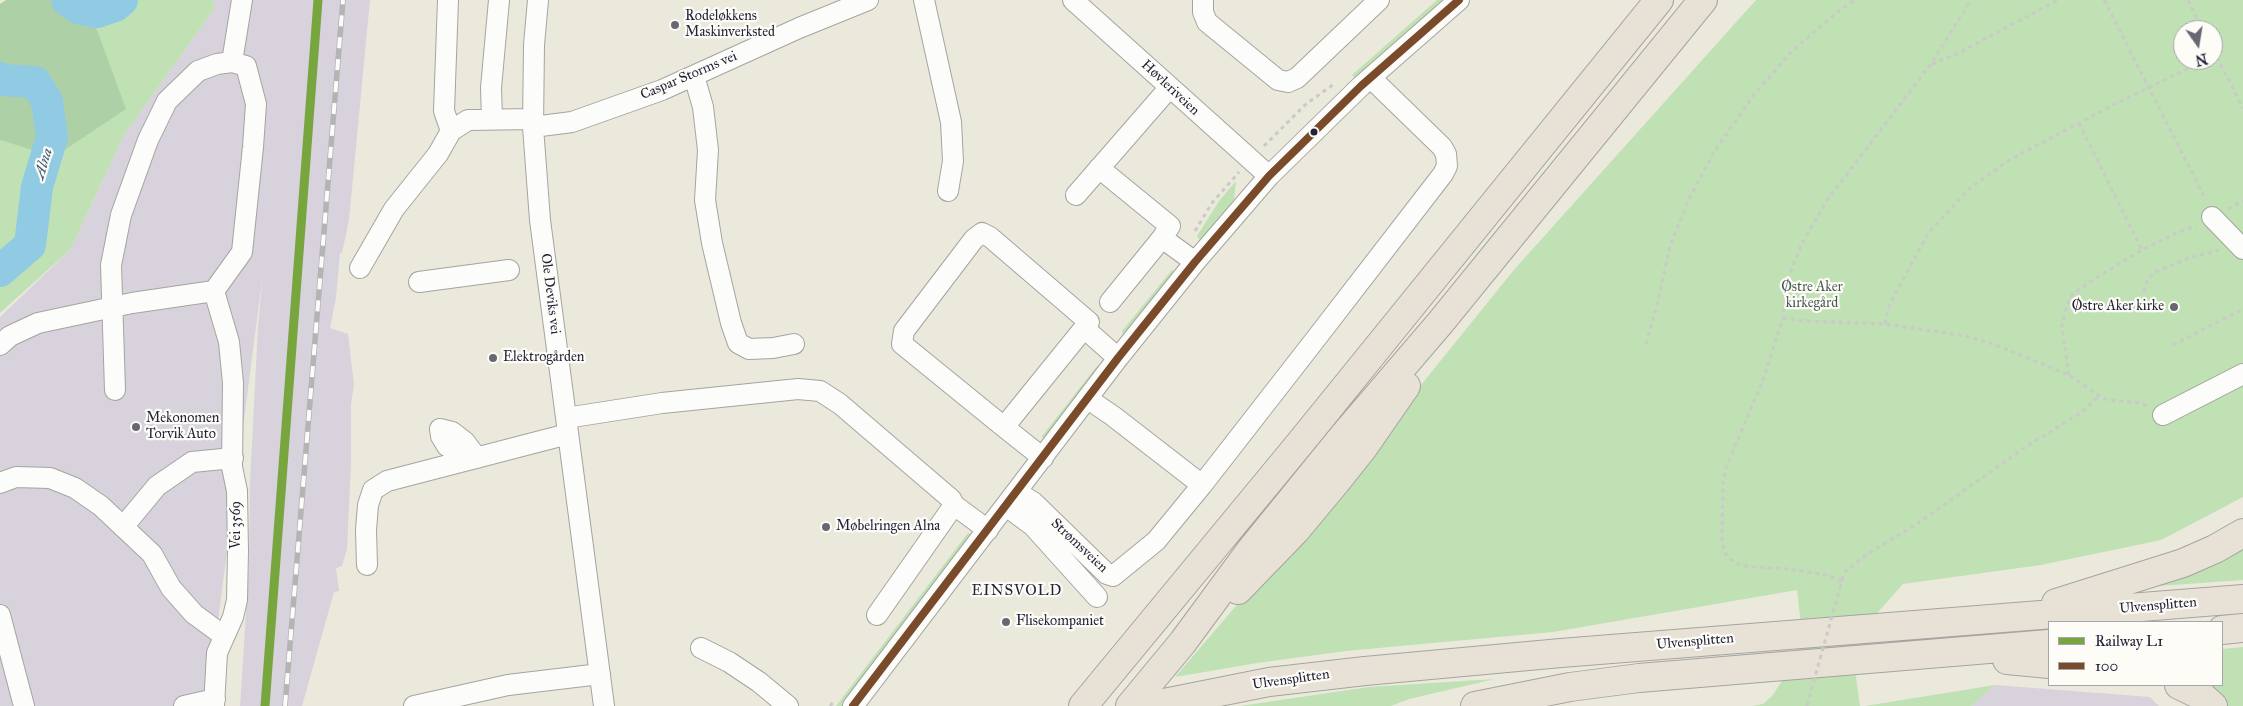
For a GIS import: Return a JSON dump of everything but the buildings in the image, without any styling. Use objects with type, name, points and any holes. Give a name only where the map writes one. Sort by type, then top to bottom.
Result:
[{"type":"highway","points":[[1083,706],[1301,442],[1659,0]]},
{"type":"highway","points":[[1130,706],[1183,642],[1250,551],[1345,434],[1440,323],[1703,0]]},
{"type":"highway","points":[[2007,618],[2182,563],[2215,549],[2243,533]]},
{"type":"highway","name":"Ulvensplitten","points":[[1149,706],[1251,685],[1317,676],[1471,661],[2243,598]]},
{"type":"highway","points":[[2223,630],[2243,628]]},
{"type":"highway","points":[[1475,706],[1570,687],[1639,678],[2048,644]]},
{"type":"highway","points":[[1918,656],[2048,664]]},
{"type":"highway","points":[[2181,686],[2202,696],[2213,706]]},
{"type":"street","points":[[232,62],[242,0]]},
{"type":"street","points":[[360,268],[394,209],[438,154],[451,131],[444,111],[448,0]]},
{"type":"street","points":[[492,119],[491,88],[499,0]]},
{"type":"street","name":"Ole Deviks vei","points":[[538,0],[534,45],[533,123],[540,220],[604,706]]},
{"type":"street","name":"Caspar Storms vei","points":[[451,131],[468,120],[492,119],[533,123],[572,122],[694,76],[868,0]]},
{"type":"street","points":[[924,0],[951,122],[953,161],[948,192]]},
{"type":"street","name":"Høvleriveien","points":[[1072,0],[1269,176]]},
{"type":"street","points":[[1204,0],[1203,12],[1207,22],[1278,80],[1288,82],[1297,78],[1379,0]]},
{"type":"street","points":[[862,703],[1011,499],[1118,358],[1195,262],[1269,176],[1371,78],[1459,0]]},
{"type":"street","points":[[0,345],[10,336],[38,323],[112,307],[214,291],[242,252],[254,147],[256,104],[246,66],[232,62],[217,64],[198,71],[167,101],[148,140],[121,215],[111,265],[112,307],[115,390]]},
{"type":"street","points":[[694,76],[703,107],[708,150],[705,200],[712,243],[731,324],[738,342],[749,350],[794,344]]},
{"type":"street","points":[[1088,399],[1202,484],[1443,174],[1447,166],[1446,154],[1442,147],[1371,78]]},
{"type":"street","points":[[1076,195],[1170,87]]},
{"type":"street","points":[[1099,168],[1170,226],[1110,302]]},
{"type":"street","points":[[2213,217],[2242,249]]},
{"type":"street","points":[[1004,427],[1089,322],[1087,318],[990,237],[982,233],[974,239],[904,331],[902,344],[1004,427],[1043,458]]},
{"type":"street","points":[[1162,238],[1195,262]]},
{"type":"street","points":[[419,282],[509,270]]},
{"type":"street","name":"Vei 3569","points":[[214,291],[228,342],[232,383],[232,467],[237,491],[236,600],[234,617],[218,653],[214,703]]},
{"type":"street","points":[[1084,328],[1118,358]]},
{"type":"street","points":[[2162,415],[2243,374]]},
{"type":"street","points":[[368,564],[368,505],[373,490],[387,481],[518,446],[567,426],[662,403],[798,389],[820,391],[840,404],[950,499],[954,505],[988,530]]},
{"type":"street","points":[[123,526],[157,486],[192,462],[232,458]]},
{"type":"street","points":[[0,483],[16,477],[50,478],[75,488],[101,506],[152,554],[171,588],[194,614],[224,636]]},
{"type":"street","name":"Strømsveien","points":[[1011,499],[1033,502],[1107,574],[1113,576],[1156,541],[1202,484]]},
{"type":"street","points":[[1011,499],[1097,597]]},
{"type":"street","points":[[877,615],[954,505]]},
{"type":"street","points":[[0,615],[24,706]]},
{"type":"street","points":[[701,648],[729,662],[788,706]]},
{"type":"street","points":[[414,706],[508,685],[600,674]]},
{"type":"street","points":[[184,706],[214,703]]},
{"type":"path","points":[[1646,344],[1670,246],[1692,193],[1714,152],[1753,96],[1791,52],[1836,12],[1855,0]]},
{"type":"path","points":[[1842,582],[1827,575],[1788,569],[1742,566],[1730,558],[1723,547],[1723,482],[1727,462],[1763,380],[1783,318],[1789,276],[1810,227],[1862,154],[1931,64],[1971,0]]},
{"type":"path","points":[[1931,64],[1957,54],[2058,0]]},
{"type":"path","points":[[2104,0],[2213,217]]},
{"type":"path","points":[[2188,0],[2198,20]]},
{"type":"path","points":[[1885,324],[1888,309],[1929,232],[1949,208],[1988,174],[2009,160],[2079,123],[2186,70]]},
{"type":"path","points":[[2222,70],[2243,108]]},
{"type":"path","points":[[2079,123],[2142,250]]},
{"type":"path","points":[[2069,375],[2062,327],[2065,311],[2072,295],[2091,280],[2142,250],[2243,201]]},
{"type":"path","points":[[2144,292],[2148,278],[2156,272],[2207,252],[2242,249]]},
{"type":"path","points":[[2173,345],[2243,309]]},
{"type":"path","points":[[1783,318],[1804,321],[1885,324],[1966,336],[1993,344],[2069,375],[2099,396],[2120,402],[2140,403],[2162,415]]},
{"type":"path","points":[[1807,706],[1844,573],[1866,555],[1915,524],[2027,446],[2082,412],[2099,396]]},
{"type":"shaded area","points":[[213,0],[370,0],[349,220],[342,253],[340,253],[336,298],[330,328],[348,334],[354,385],[351,404],[351,464],[347,549],[342,566],[336,568],[339,591],[334,592],[302,706],[240,706],[249,567],[250,483],[258,326],[263,273],[207,706],[0,706],[0,317],[70,250],[124,135],[214,9]]},
{"type":"shaded area","points":[[1995,685],[2150,697],[2159,706],[1971,706]]},
{"type":"green space","points":[[6,0],[86,0],[126,109],[54,157],[0,140],[0,4]]},
{"type":"green space","points":[[85,0],[213,0],[214,9],[124,135],[70,250],[0,313],[0,140],[54,157]]},
{"type":"green space","points":[[1437,0],[1445,0],[1356,79],[1352,75]]},
{"type":"green space","name":"Østre Aker kirkegård","points":[[1756,0],[2243,0],[2243,497],[2161,540],[2041,565],[1903,584],[1878,612],[1862,641],[1856,677],[1860,706],[1752,706],[1763,704],[1772,696],[1790,669],[1796,655],[1801,625],[1797,590],[1553,632],[1346,651],[1257,663],[1175,677],[1346,478],[1513,271]]},
{"type":"green space","points":[[1236,181],[1234,200],[1200,241],[1197,236],[1219,201]]},
{"type":"green space","points":[[1172,270],[1175,271],[1125,335],[1123,334],[1122,331]]},
{"type":"green space","points":[[1097,366],[1100,368],[1045,440],[1043,439],[1042,436]]},
{"type":"green space","points":[[968,533],[973,534],[842,706],[836,706]]},
{"type":"green space","points":[[2243,546],[2243,580],[2144,587]]},
{"type":"green space","points":[[2243,647],[2243,706],[2228,706],[2202,686],[2223,686],[2223,649]]},
{"type":"green space","points":[[1495,679],[1409,699],[1391,706],[1240,706],[1369,687]]},
{"type":"green space","points":[[1995,685],[1971,706],[1865,706]]},
{"type":"waterway","name":"Alna","points":[[67,0],[78,8],[97,12],[115,6],[122,0]]},
{"type":"waterway","name":"Alna","points":[[0,78],[2,80],[35,82],[47,101],[52,137],[37,187],[30,245],[0,271]]},
{"type":"railway","points":[[285,706],[343,0]]},
{"type":"rail line","name":"L1","points":[[265,706],[318,0]]},
{"type":"transit line","name":"100","points":[[853,706],[1118,358],[1195,262],[1269,176],[1361,86],[1459,0]]},
{"type":"place","name":"Rodeløkkens Maskinverksted","points":[[675,25]]},
{"type":"place","name":"Østre Aker kirke","points":[[2174,307]]},
{"type":"place","name":"Elektrogården","points":[[493,358]]},
{"type":"place","name":"Mekonomen Torvik Auto","points":[[136,427]]},
{"type":"place","name":"Møbelringen Alna","points":[[826,527]]},
{"type":"place","name":"Flisekompaniet","points":[[1006,622]]},
{"type":"district","name":"EINSVOLD","points":[[1017,591]]}]
